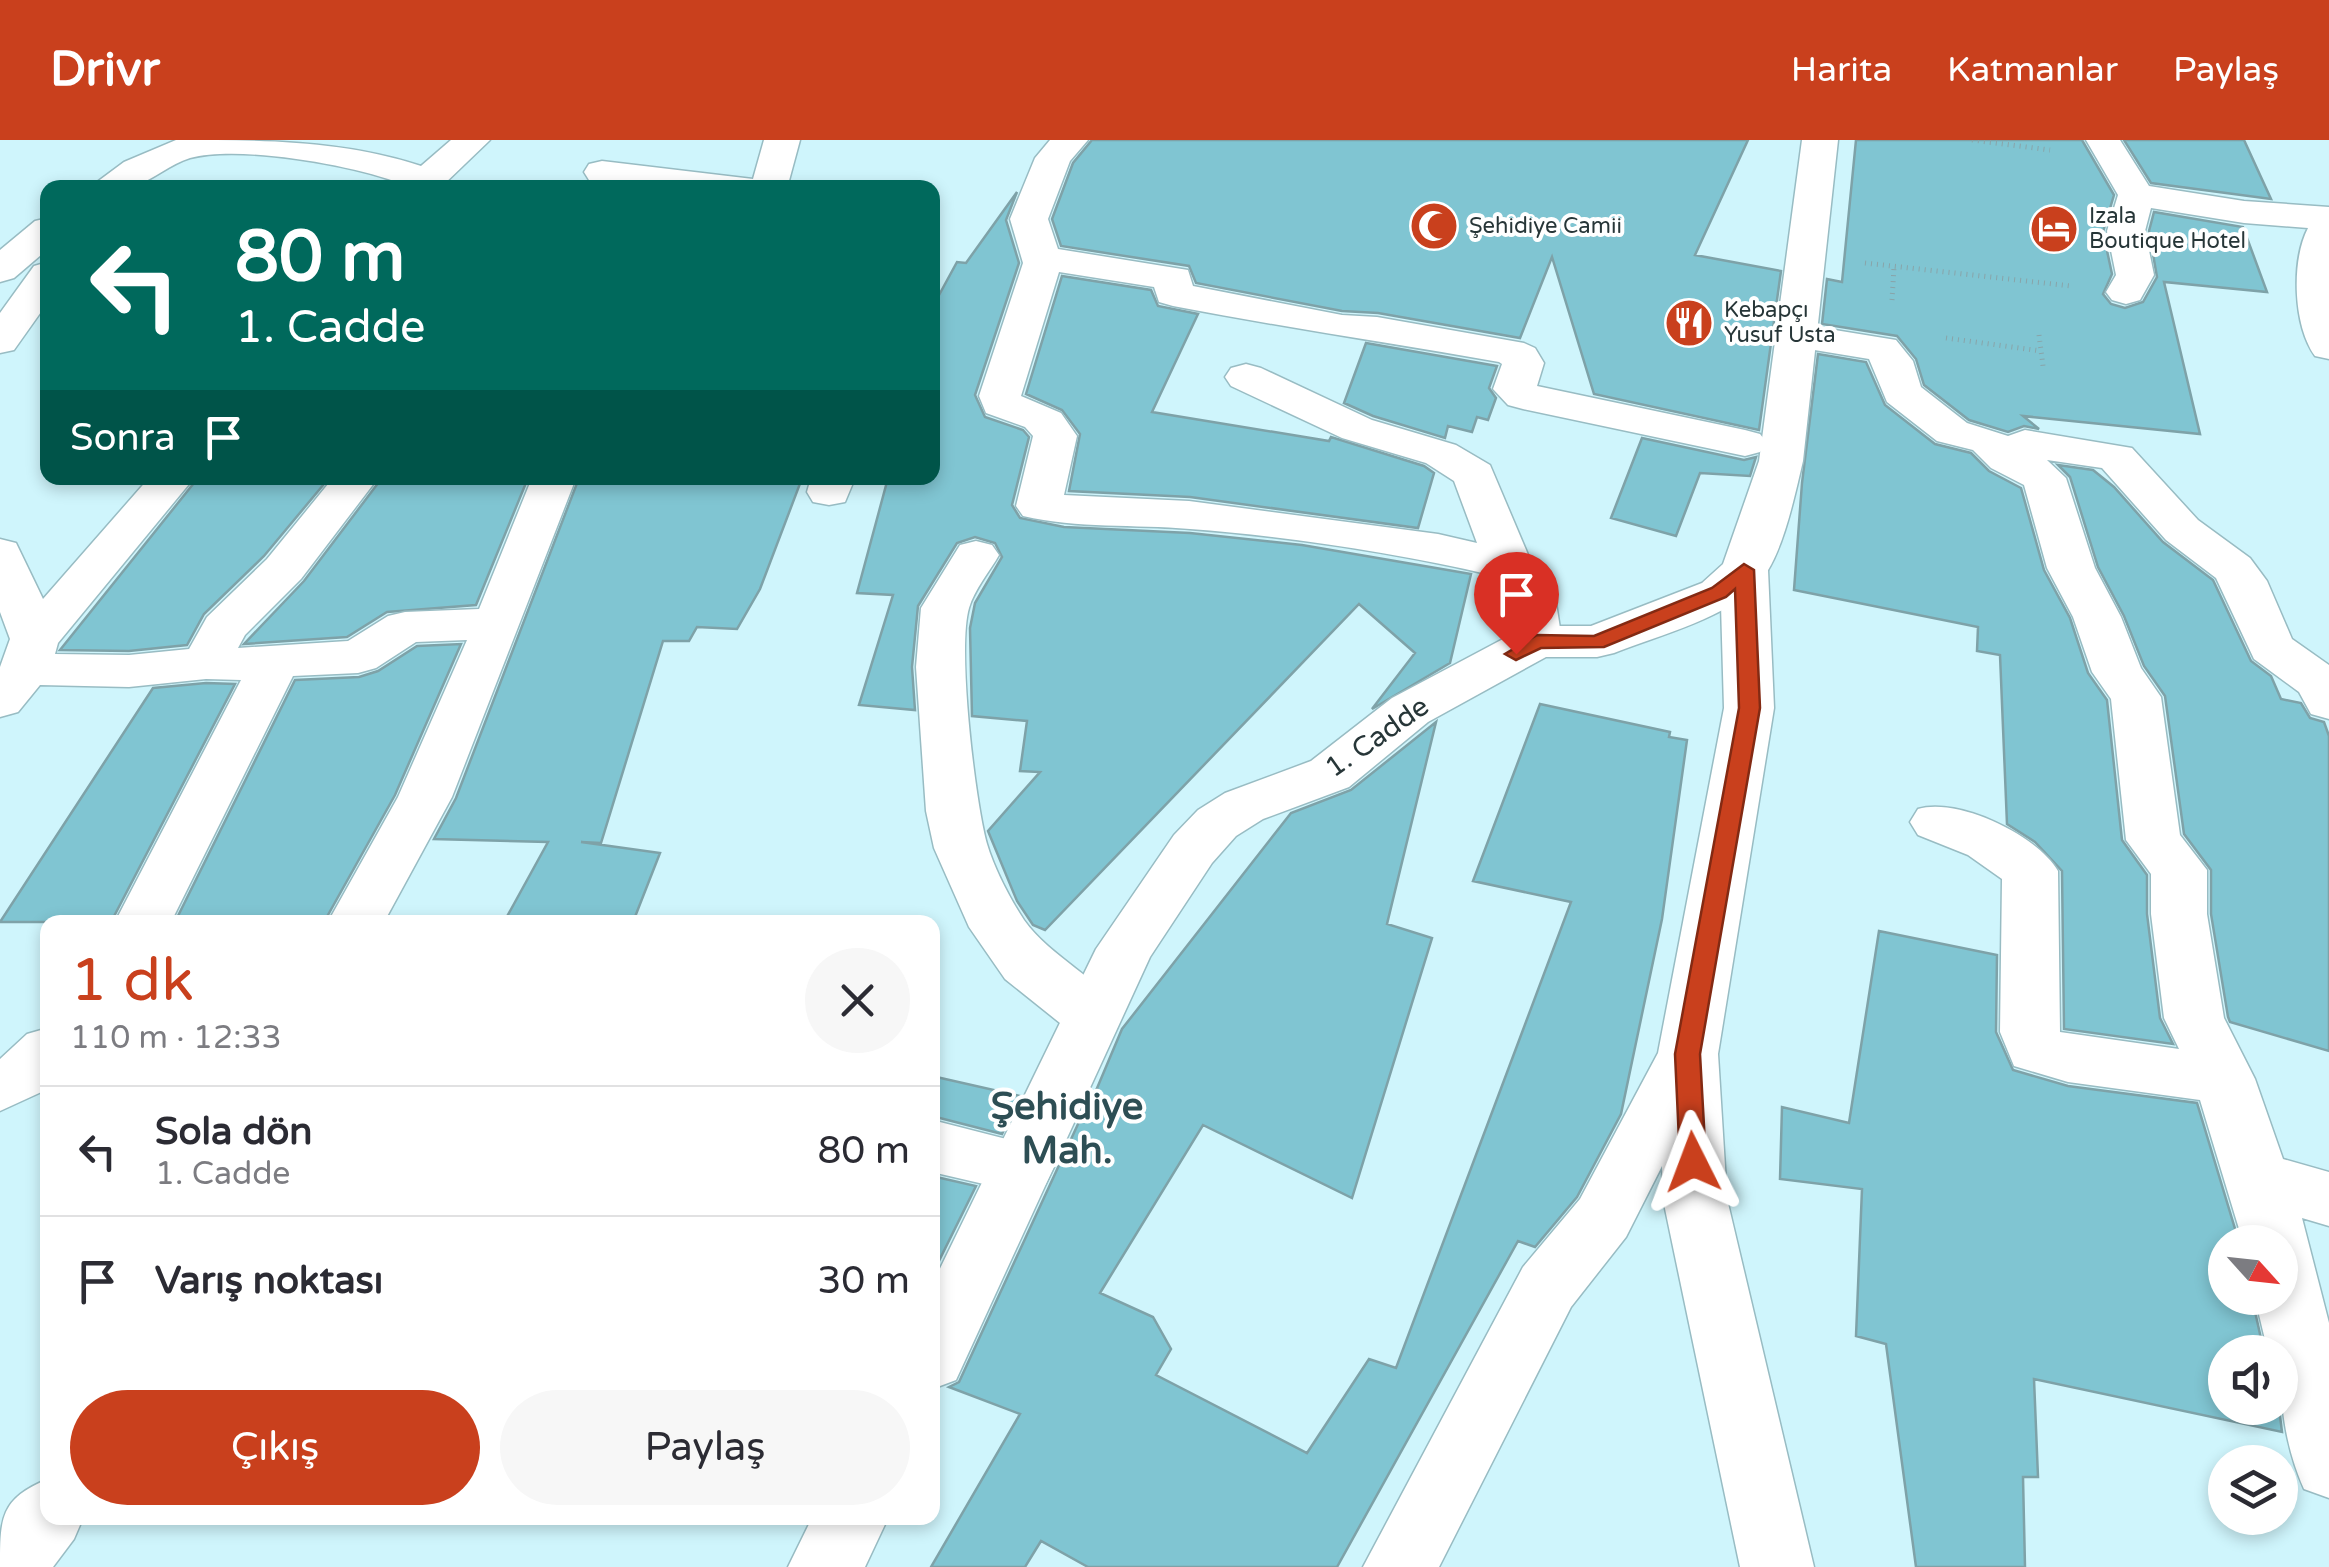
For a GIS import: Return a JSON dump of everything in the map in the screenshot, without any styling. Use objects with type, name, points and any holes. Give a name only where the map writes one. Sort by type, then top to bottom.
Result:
[{"type":"street","points":[[426,180],[472,140]]},
{"type":"street","points":[[771,180],[782,140]]},
{"type":"street","points":[[1070,140],[1053,158],[1029,219],[1029,229],[1042,248],[1042,258],[1000,396],[1001,404],[1008,408],[1040,416],[1051,424],[1055,436],[1039,506],[1163,516],[1189,514],[1438,548],[1511,565]]},
{"type":"street","points":[[1777,1567],[1695,1199],[1688,1054],[1750,708],[1744,570],[1770,504],[1781,461],[1820,140]]},
{"type":"street","points":[[126,180],[157,158],[224,141],[301,142],[410,180]]},
{"type":"street","points":[[2102,142],[2124,165],[2126,180],[2136,195],[2329,220],[2321,238],[2319,282],[2329,347]]},
{"type":"street","points":[[593,166],[690,180]]},
{"type":"street","points":[[2126,292],[2135,276],[2126,231],[2136,195]]},
{"type":"street","points":[[0,270],[40,236]]},
{"type":"street","points":[[1042,258],[1174,278],[1172,294],[1232,308],[1510,352],[1520,357],[1522,364],[1514,389],[1523,396],[1745,443]]},
{"type":"street","points":[[0,341],[40,285]]},
{"type":"street","points":[[1798,336],[1882,349],[1892,361],[1902,393],[1952,432],[1988,441],[2006,458],[2044,478],[2071,568],[2097,617],[2117,672],[2136,697],[2153,840],[2179,870],[2179,914],[2194,1018],[2224,1079],[2271,1225]]},
{"type":"street","points":[[1246,378],[1356,430],[1441,454],[1474,474],[1511,565],[1532,603],[1537,642]]},
{"type":"street","points":[[2029,470],[2022,450],[2025,443],[2116,457],[2182,530],[2233,568],[2250,596],[2271,648],[2320,684],[2329,702]]},
{"type":"street","points":[[18,647],[166,485]]},
{"type":"street","points":[[206,663],[224,628],[284,569],[350,485]]},
{"type":"street","points":[[360,915],[425,796],[551,485]]},
{"type":"street","points":[[0,552],[18,647]]},
{"type":"street","points":[[976,554],[945,608],[941,667],[953,811],[960,848],[998,927],[1026,964],[1091,1015]]},
{"type":"street","name":"1. Cadde","points":[[940,1341],[1125,949],[1193,849],[1217,824],[1244,806],[1330,774],[1410,710],[1537,642],[1596,642],[1719,592],[1744,570]]},
{"type":"street","points":[[18,647],[129,671],[206,663],[274,664],[358,656],[404,627],[498,622]]},
{"type":"street","points":[[148,915],[274,664]]},
{"type":"street","points":[[1937,822],[1986,842],[2030,871],[2030,1032],[2036,1048],[2068,1058],[2224,1079]]},
{"type":"street","points":[[1400,1567],[1547,1287],[1603,1218],[1688,1054]]},
{"type":"street","points":[[0,1087],[21,1077],[40,1058]]},
{"type":"street","points":[[940,1148],[1022,1167]]},
{"type":"street","points":[[2258,1178],[2329,1199]]},
{"type":"street","points":[[2293,1315],[2329,1466]]},
{"type":"street","points":[[8,1567],[40,1525]]},
{"type":"street","points":[[826,1567],[847,1525]]},
{"type":"path","points":[[1972,140],[2081,152],[2086,140],[2102,142]]},
{"type":"path","points":[[1809,255],[2126,292]]},
{"type":"path","points":[[2039,336],[2043,366]]},
{"type":"path","points":[[1967,341],[2041,351]]},
{"type":"building","points":[[1092,140],[1748,140],[1695,255],[1781,271],[1759,430],[1594,394],[1552,257],[1520,338],[1378,313],[1342,311],[1196,283],[1189,266],[1061,246],[1052,219],[1073,163]]},
{"type":"building","points":[[1856,140],[2082,140],[2114,195],[2103,232],[2112,274],[2103,294],[2111,304],[2125,308],[2143,302],[2157,277],[2149,231],[2154,212],[2243,227],[2267,292],[2164,282],[2200,434],[2023,416],[2039,429],[2024,426],[2008,432],[1969,420],[1924,385],[1916,359],[1897,336],[1822,324],[1827,279],[1842,282]]},
{"type":"building","points":[[2124,140],[2244,140],[2271,199],[2151,183]]},
{"type":"building","points":[[1017,192],[1006,220],[1019,263],[975,395],[985,417],[1023,430],[1029,437],[1012,505],[1020,518],[1064,527],[1190,533],[1302,545],[1471,574],[1450,663],[1372,709],[1415,653],[1359,604],[1045,930],[1033,925],[1017,901],[988,831],[1040,772],[1020,771],[1027,721],[972,716],[970,628],[975,603],[1002,557],[995,543],[975,537],[957,543],[918,606],[912,667],[915,710],[859,705],[893,595],[857,593],[886,485],[940,485],[940,293],[957,262],[966,263]]},
{"type":"building","points":[[1062,276],[1151,290],[1158,306],[1198,314],[1152,412],[1329,441],[1331,437],[1424,466],[1434,473],[1418,528],[1190,497],[1069,491],[1080,434],[1062,410],[1026,394]]},
{"type":"building","points":[[1366,343],[1497,366],[1489,388],[1496,398],[1488,420],[1477,417],[1472,432],[1448,426],[1445,438],[1344,403]]},
{"type":"building","points":[[1818,354],[1866,362],[1885,405],[1935,444],[1971,453],[1989,471],[2021,488],[2044,570],[2070,618],[2088,673],[2107,700],[2122,840],[2147,875],[2147,914],[2160,1018],[2173,1044],[2064,1029],[2062,871],[2035,842],[2007,824],[2000,655],[1977,651],[1978,627],[1794,590]]},
{"type":"building","points":[[1642,438],[1744,460],[1756,457],[1750,476],[1700,473],[1676,536],[1611,518]]},
{"type":"building","points":[[2058,465],[2093,470],[2114,487],[2163,542],[2213,580],[2251,661],[2271,676],[2281,699],[2301,703],[2310,718],[2324,722],[2329,736],[2329,1051],[2230,1022],[2211,914],[2211,870],[2184,834],[2165,696],[2144,666],[2098,567],[2070,477]]},
{"type":"building","points":[[192,485],[323,485],[264,556],[204,614],[187,645],[129,651],[60,650]]},
{"type":"building","points":[[377,485],[525,485],[476,605],[387,612],[347,637],[244,644],[304,581]]},
{"type":"building","points":[[576,485],[799,485],[760,589],[737,629],[697,627],[689,641],[663,641],[601,843],[581,842],[660,853],[636,915],[508,915],[548,842],[434,839],[456,798]]},
{"type":"building","points":[[461,644],[395,795],[328,915],[178,915],[295,680],[359,677],[378,671],[417,646]]},
{"type":"building","points":[[235,684],[115,915],[40,915],[40,922],[0,922],[153,688]]},
{"type":"building","points":[[1540,704],[1670,732],[1669,737],[1687,740],[1662,919],[1621,1114],[1577,1197],[1535,1247],[1518,1241],[1337,1567],[1088,1567],[1041,1541],[1025,1567],[931,1567],[1020,1414],[949,1387],[959,1382],[1084,1111],[1087,1112],[1122,1029],[1291,813],[1351,790],[1436,722],[1387,924],[1432,938],[1352,1198],[1203,1125],[1100,1293],[1153,1317],[1171,1349],[1156,1375],[1307,1453],[1369,1359],[1396,1368],[1571,902],[1473,881]]},
{"type":"building","points":[[1879,931],[1997,955],[1996,1032],[2013,1070],[2068,1086],[2197,1103],[2234,1225],[2208,1225],[2208,1315],[2256,1315],[2260,1335],[2208,1335],[2208,1416],[2034,1379],[2038,1477],[2023,1477],[2025,1567],[1916,1567],[1886,1344],[1856,1336],[1862,1189],[1780,1179],[1782,1107],[1849,1123]]},
{"type":"building","points":[[940,1078],[1020,1096],[1002,1134],[940,1118]]},
{"type":"building","points":[[940,1178],[976,1186],[940,1259]]},
{"type":"building","points":[[2249,1425],[2281,1425],[2282,1432]]},
{"type":"place","name":"Şehidiye Camii","points":[[1434,226]]},
{"type":"place","name":"Izala Boutique Hotel","points":[[2054,229]]},
{"type":"place","name":"Kebapçı Yusuf Usta","points":[[1689,323]]},
{"type":"district","name":"Şehidiye Mah.","points":[[1067,1129]]},
{"type":"route","points":[[1516,654],[1537,642],[1596,642],[1660,619],[1719,592],[1744,570],[1750,708],[1688,1054],[1693,1162]]}]
